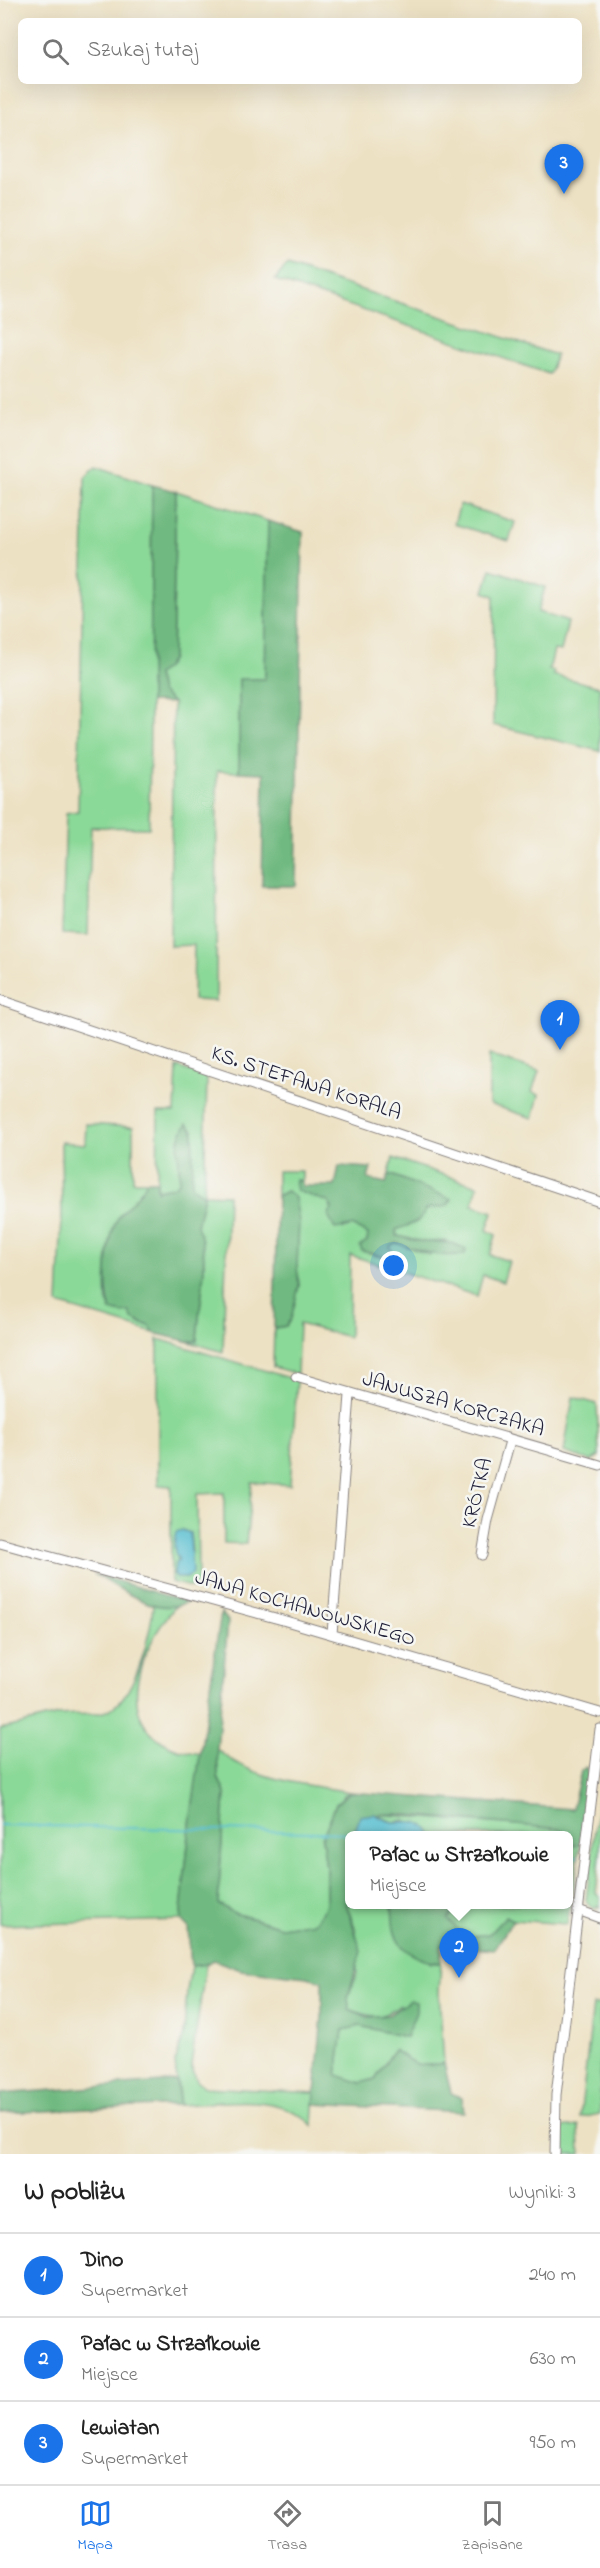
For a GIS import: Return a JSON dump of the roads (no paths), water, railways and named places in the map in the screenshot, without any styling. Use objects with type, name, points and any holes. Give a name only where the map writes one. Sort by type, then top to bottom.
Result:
[{"type":"street","name":"KS. STEFANA KORALA","points":[[0,1000],[600,1203]]},
{"type":"street","name":"JANUSZA KORCZAKA","points":[[296,1377],[350,1395],[600,1466]]},
{"type":"street","points":[[332,1634],[350,1395]]},
{"type":"street","name":"KRÓTKA","points":[[482,1555],[488,1521],[510,1441]]},
{"type":"street","name":"JANA KOCHANOWSKIEGO","points":[[0,1543],[332,1634],[600,1713]]},
{"type":"street","points":[[555,2154],[556,2095],[600,1730]]},
{"type":"street","points":[[578,1910],[600,1918]]},
{"type":"water","points":[[182,1530],[190,1533],[192,1573],[187,1578],[177,1578],[174,1574],[175,1564],[179,1560],[175,1550],[175,1539],[176,1532]]},
{"type":"water","points":[[374,1814],[390,1821],[420,1823],[429,1831],[355,1831],[360,1816]]},
{"type":"waterway","points":[[0,1825],[345,1833]]},
{"type":"place","name":"Lewiatan","points":[[564,194]]},
{"type":"place","name":"Dino","points":[[560,1050]]},
{"type":"place","name":"Pałac w Strzałkowie","points":[[459,1978]]}]
